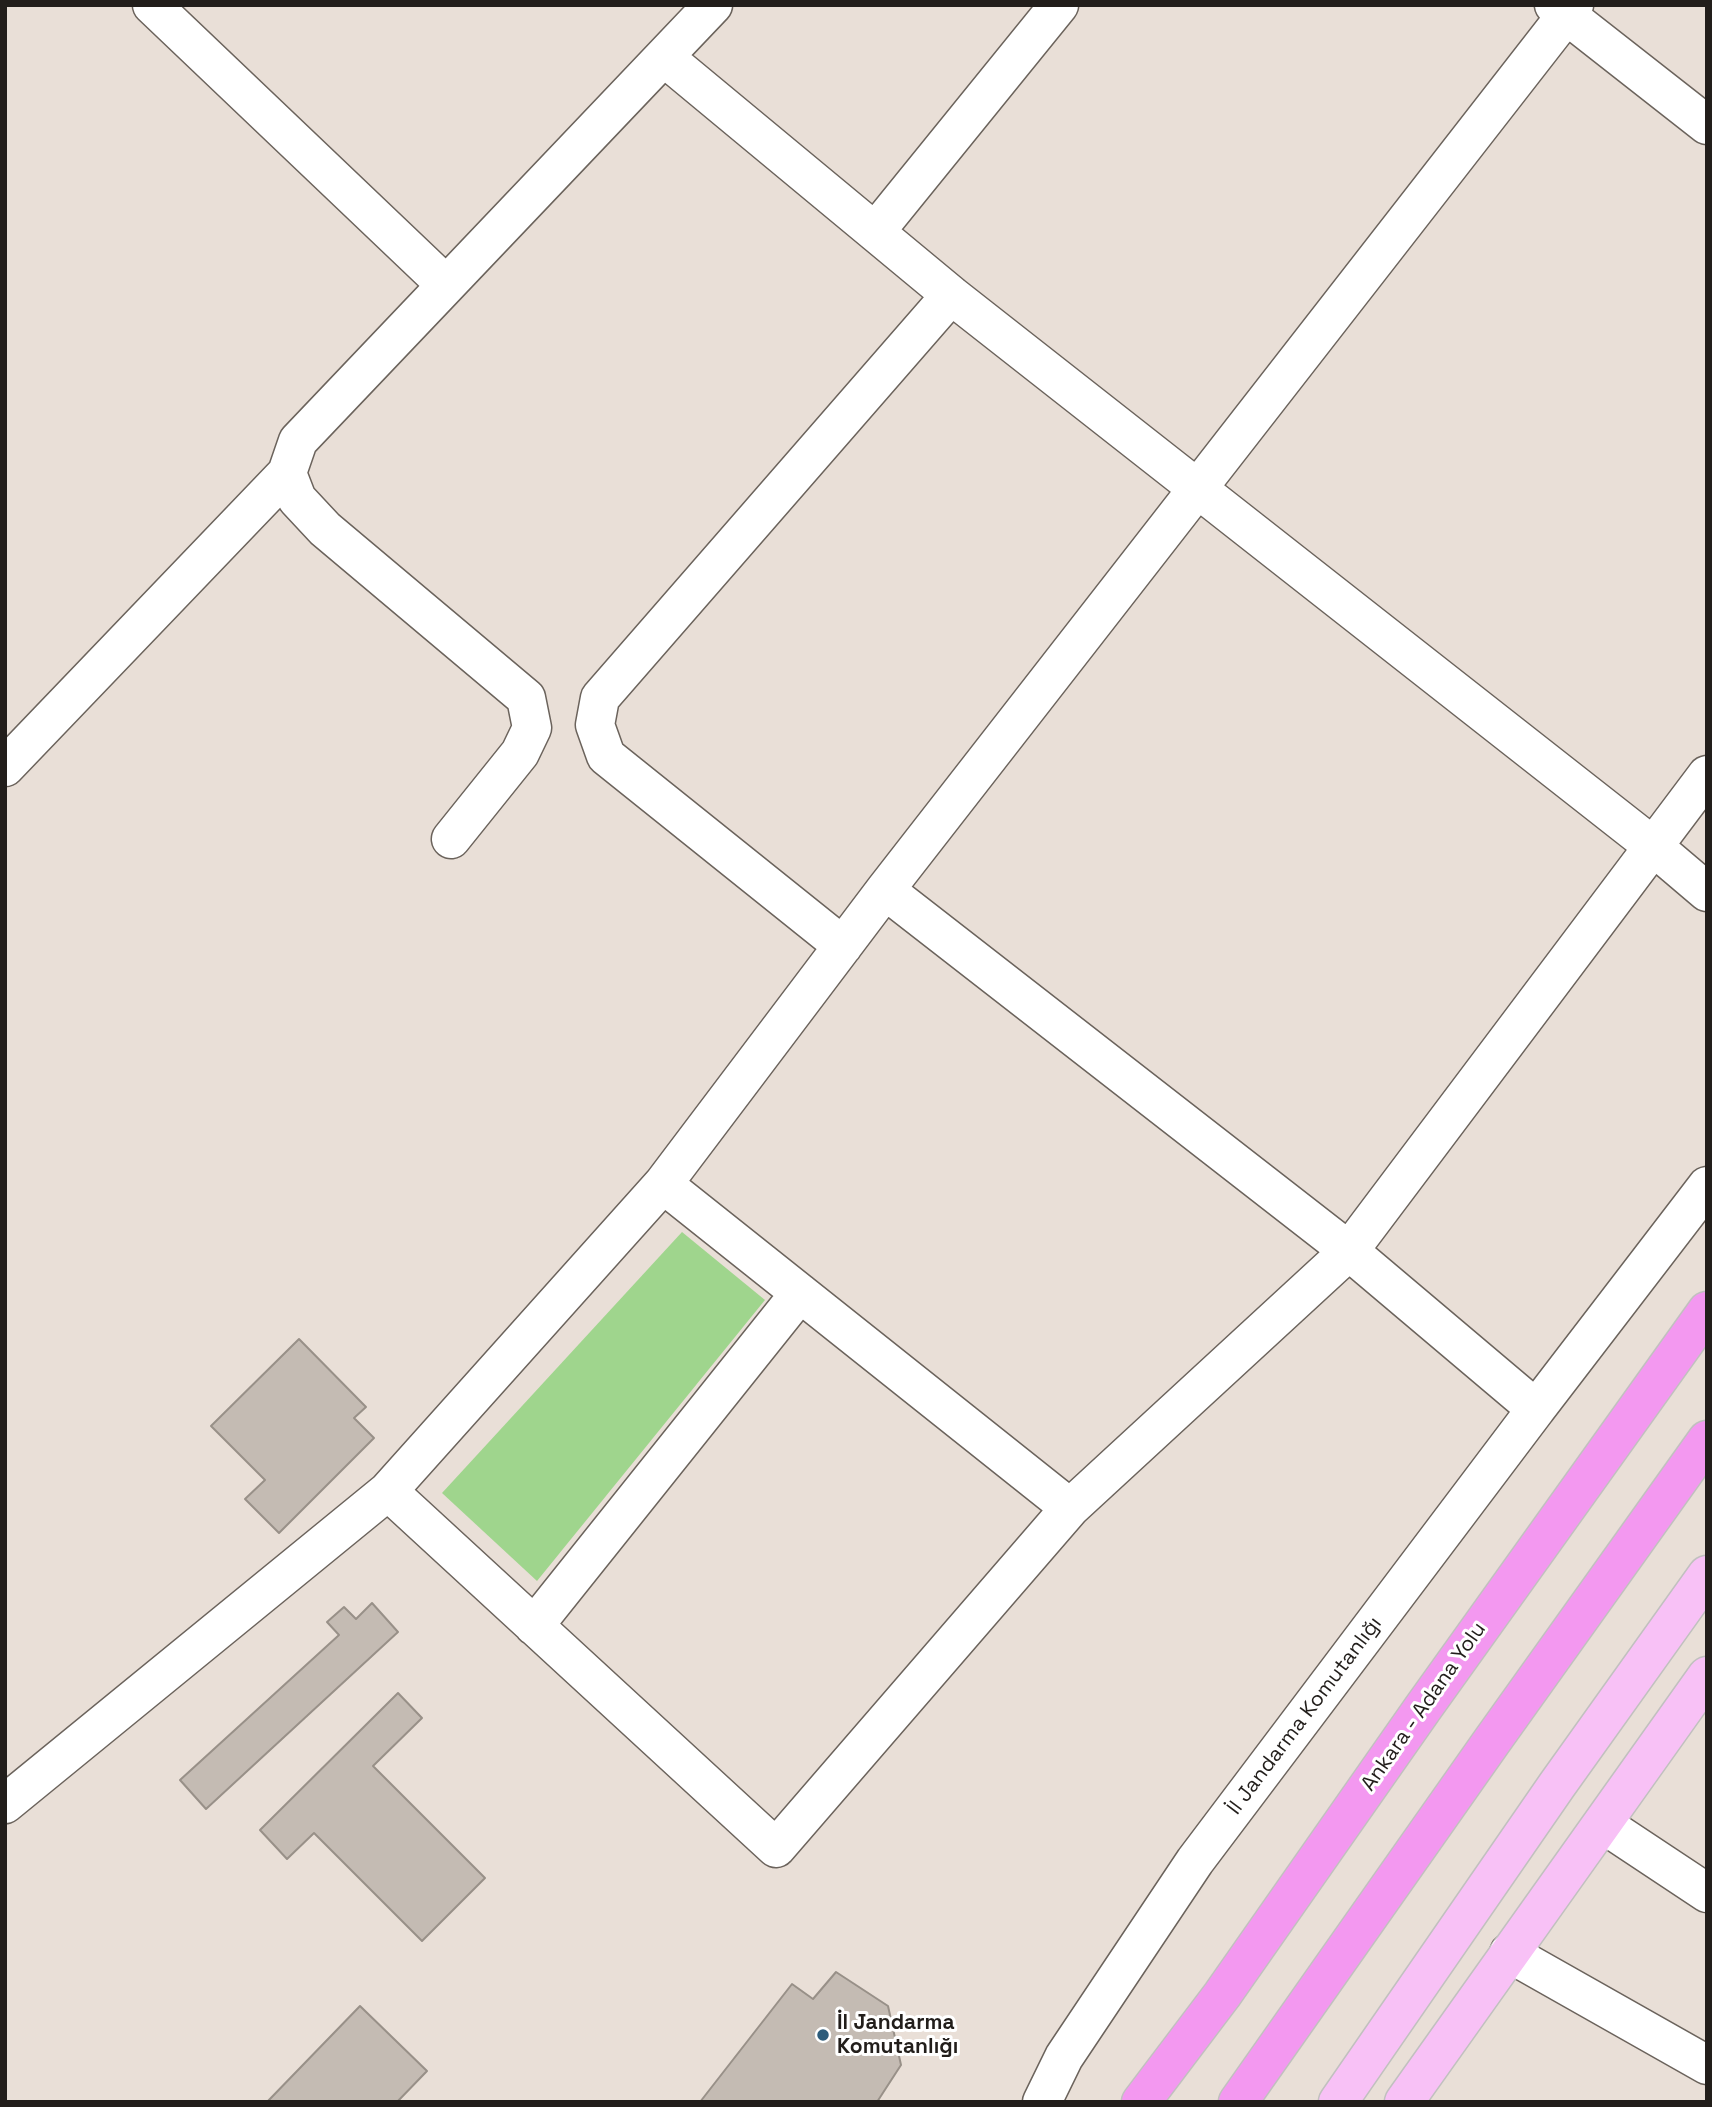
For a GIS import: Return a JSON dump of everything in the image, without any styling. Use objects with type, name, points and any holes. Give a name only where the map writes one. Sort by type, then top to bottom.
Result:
[{"type":"highway","name":"Ankara - Adana Yolu","points":[[1141,2102],[1222,1995],[1707,1311]]},
{"type":"highway","points":[[1238,2102],[1707,1440]]},
{"type":"main road","points":[[1338,2102],[1557,1785],[1707,1575]]},
{"type":"main road","points":[[1404,2102],[1707,1676]]},
{"type":"street","points":[[152,5],[446,285]]},
{"type":"street","points":[[5,767],[287,473],[298,441],[713,5]]},
{"type":"street","points":[[875,232],[1059,5]]},
{"type":"street","points":[[5,1804],[388,1490],[663,1184],[885,890],[1197,489],[1565,8],[1707,125]]},
{"type":"street","points":[[664,57],[951,295],[1654,847],[1707,892]]},
{"type":"street","points":[[843,946],[606,755],[596,725],[600,698],[951,295]]},
{"type":"street","points":[[287,473],[297,499],[325,529],[526,698],[532,728],[520,753],[451,839]]},
{"type":"street","points":[[388,1490],[776,1848],[1070,1508],[1349,1251],[1707,775]]},
{"type":"street","points":[[885,890],[1349,1251],[1536,1409]]},
{"type":"street","points":[[663,1184],[1070,1508]]},
{"type":"street","name":"İl Jandarma Komutanlığı","points":[[1041,2102],[1065,2057],[1195,1861],[1707,1186]]},
{"type":"street","points":[[534,1626],[800,1293]]},
{"type":"street","points":[[1603,1824],[1707,1893]]},
{"type":"street","points":[[1509,1953],[1707,2065]]},
{"type":"green space","points":[[682,1232],[765,1300],[537,1581],[442,1493]]},
{"type":"building","points":[[299,1339],[366,1407],[354,1418],[374,1438],[279,1533],[245,1499],[265,1480],[211,1426]]},
{"type":"building","points":[[372,1603],[398,1632],[206,1809],[180,1780],[339,1635],[327,1622],[344,1607],[356,1619]]},
{"type":"building","points":[[398,1693],[422,1718],[373,1766],[485,1878],[422,1941],[314,1833],[287,1859],[260,1830]]},
{"type":"building","name":"İl Jandarma Komutanlığı","points":[[836,1972],[888,2006],[901,2065],[877,2102],[700,2102],[792,1984],[813,1999]]},
{"type":"building","points":[[360,2006],[427,2071],[397,2102],[267,2102]]},
{"type":"place","name":"İl Jandarma Komutanlığı","points":[[823,2035]]}]
